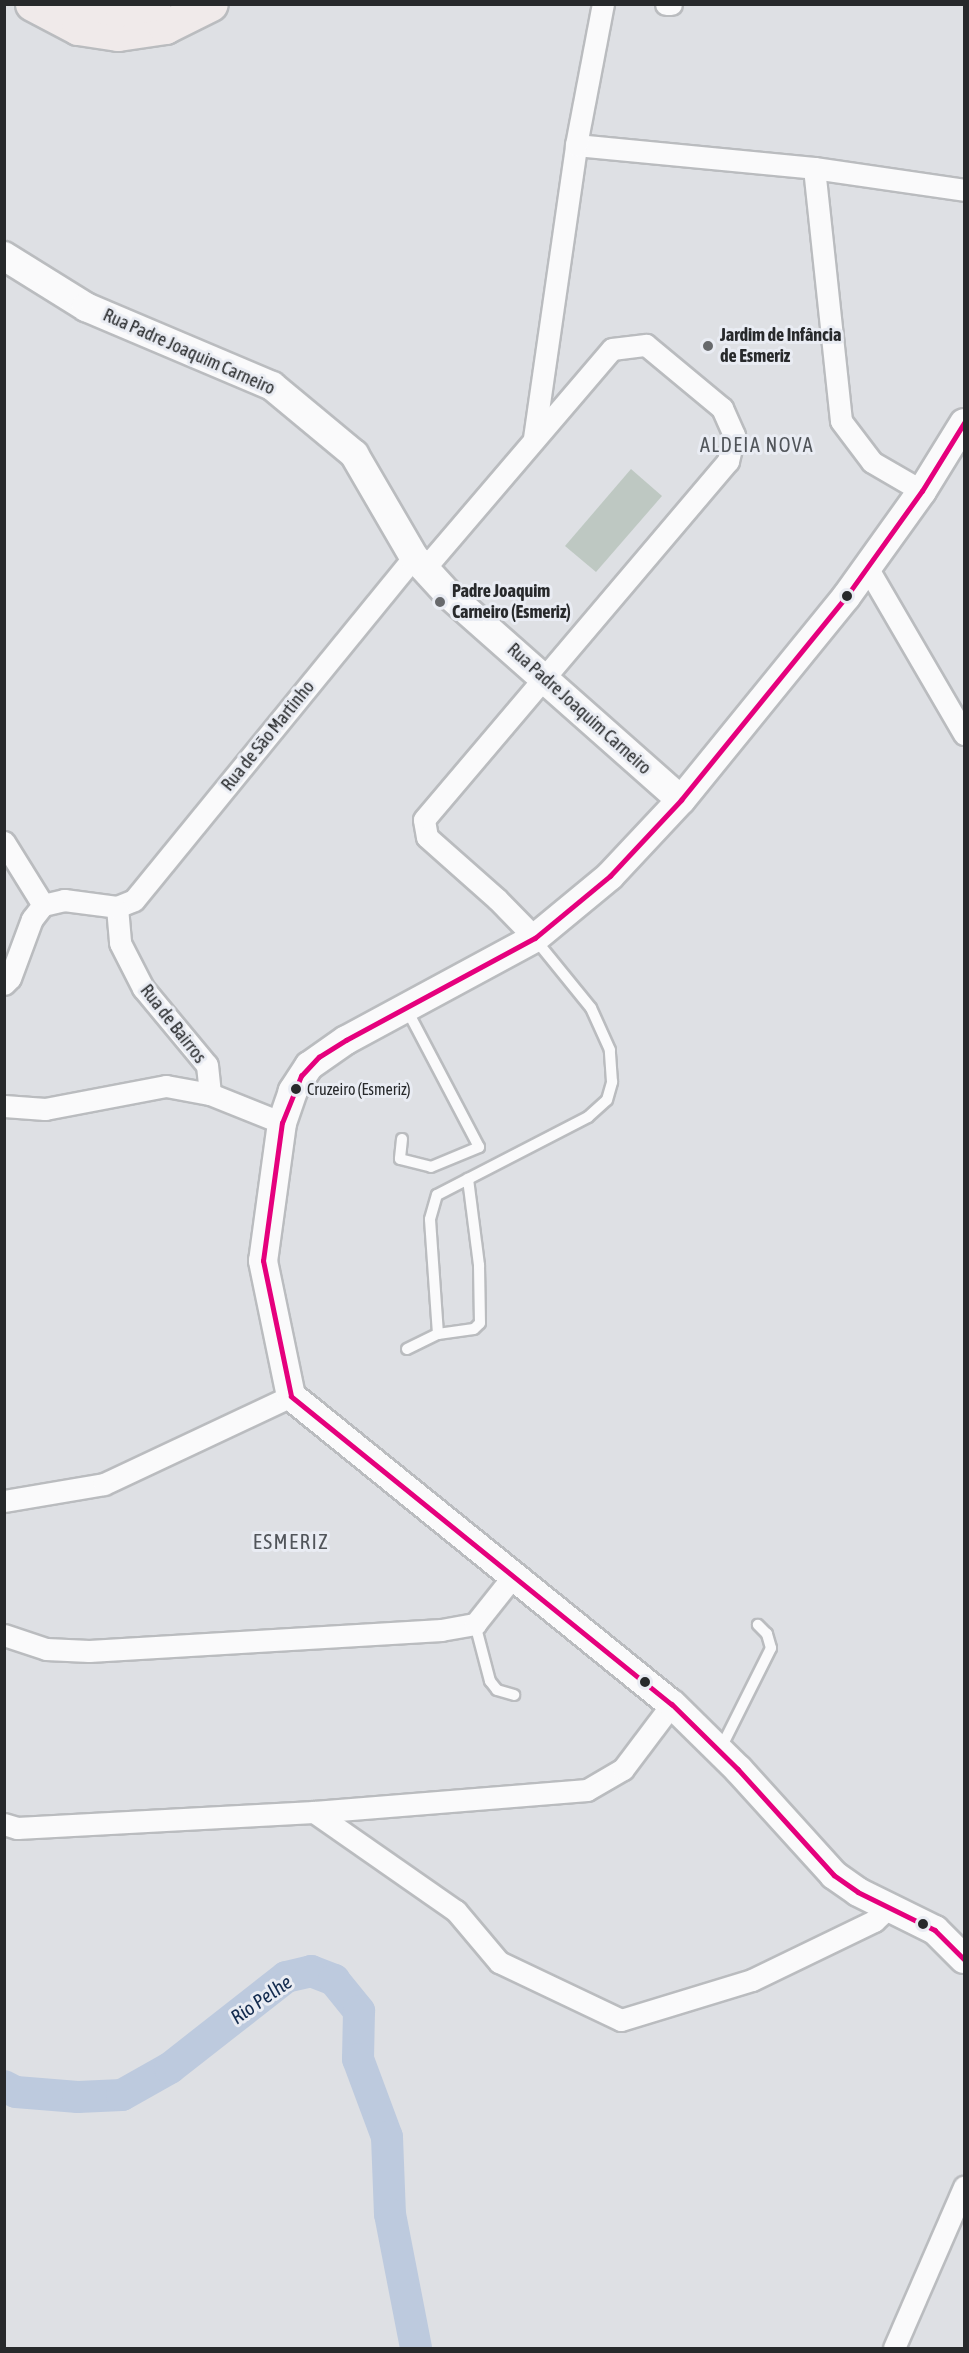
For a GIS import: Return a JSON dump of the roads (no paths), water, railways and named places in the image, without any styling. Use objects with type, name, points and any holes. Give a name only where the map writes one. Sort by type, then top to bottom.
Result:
[{"type":"highway","points":[[32,4],[78,28],[118,34],[165,27],[210,4]]},
{"type":"highway","points":[[85,4],[123,9],[154,4]]},
{"type":"street","points":[[534,439],[576,145],[603,4]]},
{"type":"street","points":[[666,4],[671,4]]},
{"type":"street","points":[[576,145],[814,168],[964,190]]},
{"type":"street","points":[[814,168],[841,421],[872,462],[922,491]]},
{"type":"street","name":"Rua Padre Joaquim Carneiro","points":[[4,256],[86,306],[272,386],[354,454],[419,563],[544,679],[681,800]]},
{"type":"street","name":"Rua de São Martinho","points":[[117,907],[134,900],[419,563],[534,439],[612,349],[625,345],[646,345],[722,408],[734,435],[728,461],[422,826],[427,837],[497,898],[535,938]]},
{"type":"street","points":[[964,423],[922,491],[868,569],[681,800],[610,876],[535,938],[319,1057],[293,1091],[282,1123],[263,1261],[291,1396],[672,1704],[720,1751],[834,1875],[889,1907],[936,1930],[964,1959]]},
{"type":"street","points":[[868,569],[964,734]]},
{"type":"street","points":[[4,842],[43,906]]},
{"type":"street","points":[[4,984],[32,919],[43,906],[64,900],[117,907]]},
{"type":"street","name":"Rua de Bairros","points":[[117,907],[120,943],[143,988],[207,1065],[210,1094]]},
{"type":"street","points":[[4,1106],[45,1109],[166,1086],[210,1094],[282,1123]]},
{"type":"street","points":[[4,1501],[104,1484],[291,1396]]},
{"type":"street","points":[[4,1635],[46,1649],[89,1651],[441,1630],[475,1624],[514,1575]]},
{"type":"street","points":[[4,1824],[17,1828],[314,1812],[587,1790],[623,1769],[672,1704]]},
{"type":"street","points":[[314,1812],[456,1911],[499,1962],[621,2020],[752,1980],[874,1921],[889,1907]]},
{"type":"street","points":[[894,2349],[964,2187]]},
{"type":"lane","points":[[438,1334],[432,1206],[437,1195],[588,1118],[607,1100],[612,1082],[610,1050],[591,1008],[535,938]]},
{"type":"lane","points":[[402,1139],[400,1159],[431,1167],[479,1147],[406,1008]]},
{"type":"lane","points":[[407,1349],[438,1334],[474,1329],[482,1315],[468,1179]]},
{"type":"lane","points":[[475,1624],[490,1681],[497,1690],[514,1695]]},
{"type":"lane","points":[[720,1751],[771,1648],[767,1634],[758,1625]]},
{"type":"waterway","name":"Rio Pelhe","points":[[4,2086],[16,2092],[78,2097],[122,2095],[170,2068],[286,1977],[311,1971],[334,1980],[359,2011],[358,2059],[387,2137],[390,2214],[416,2348]]},
{"type":"place","name":"Jardim de Infância de Esmeriz","points":[[708,346]]},
{"type":"place","name":"Padre Joaquim Carneiro (Esmeriz)","points":[[440,602]]},
{"type":"place","name":"Cruzeiro (Esmeriz)","points":[[296,1089]]},
{"type":"district","name":"ALDEIA NOVA","points":[[757,444]]},
{"type":"district","name":"ESMERIZ","points":[[291,1541]]}]
